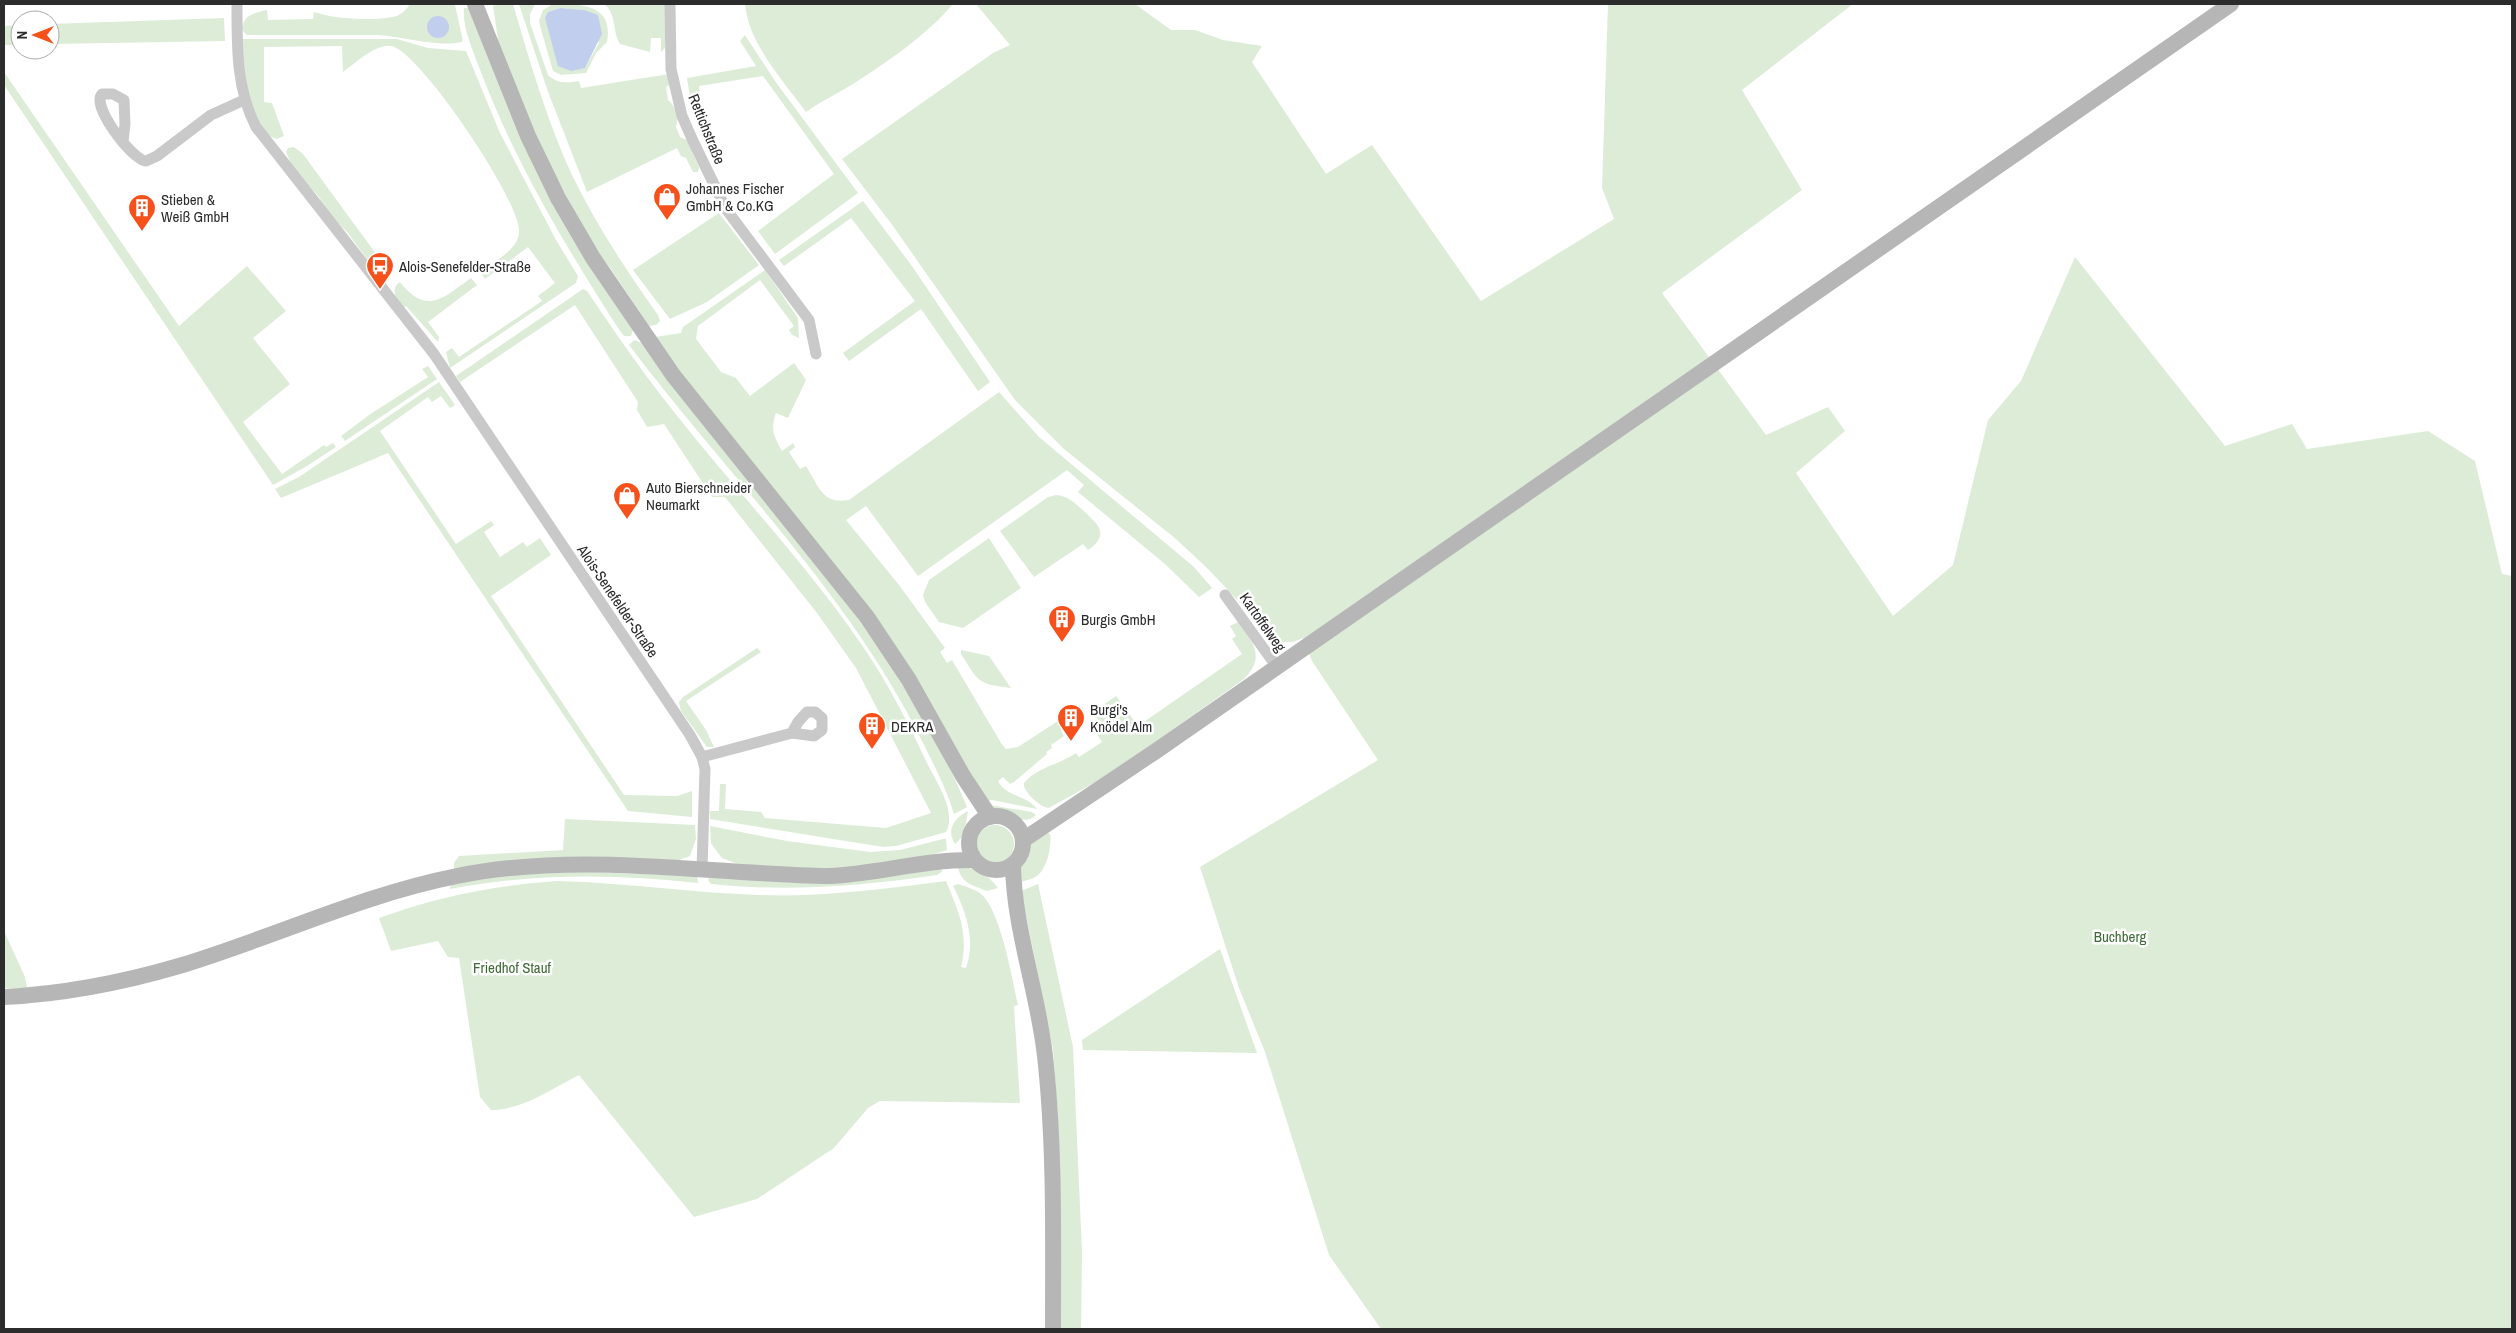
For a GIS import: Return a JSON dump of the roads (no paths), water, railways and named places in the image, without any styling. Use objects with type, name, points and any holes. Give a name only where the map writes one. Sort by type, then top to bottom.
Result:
[{"type":"street","name":"Alois-Senefelder-Straße","points":[[237,4],[239,67],[244,100],[252,120],[268,144],[338,229],[443,367],[674,709],[702,757],[705,777],[702,870]]},
{"type":"street","points":[[475,4],[512,100],[539,161],[593,258],[673,375],[867,617],[909,680],[963,776],[990,817]]},
{"type":"street","points":[[486,4],[489,37]]},
{"type":"street","name":"Rettichstraße","points":[[670,4],[671,69],[682,116],[726,209],[809,320],[816,354]]},
{"type":"street","points":[[1020,833],[1070,808],[1156,751],[2231,4]]},
{"type":"street","points":[[123,142],[136,157],[146,161],[157,156],[211,115],[244,100]]},
{"type":"street","name":"Kartoffelweg","points":[[1225,595],[1277,667]]},
{"type":"street","points":[[702,757],[792,733]]},
{"type":"street","points":[[963,776],[975,826],[969,842],[975,860],[985,868],[997,871],[1013,865],[1022,853],[1020,833],[1003,817],[990,817],[975,826]]},
{"type":"street","points":[[930,862],[969,842]]},
{"type":"street","points":[[4,997],[57,992],[126,981],[195,961],[388,893],[472,873],[572,864],[829,876],[863,874],[930,862],[975,860]]},
{"type":"street","points":[[1013,865],[1021,928],[1037,1003],[1045,1058],[1052,1179],[1053,1329]]},
{"type":"street","points":[[997,871],[1021,928]]},
{"type":"water","points":[[560,8],[584,10],[598,15],[602,34],[585,68],[571,71],[558,66],[545,18],[548,12]]},
{"type":"water","points":[[438,16],[446,19],[449,27],[446,35],[438,38],[430,35],[427,27],[430,19]]},
{"type":"place","name":"Johannes Fischer GmbH & Co.KG","points":[[667,221]]},
{"type":"place","name":"Stieben & Weiß GmbH","points":[[142,232]]},
{"type":"place","name":"Alois-Senefelder-Straße","points":[[380,290]]},
{"type":"place","name":"Auto Bierschneider Neumarkt","points":[[627,520]]},
{"type":"place","name":"Burgis GmbH","points":[[1062,643]]},
{"type":"place","name":"Burgi's Knödel Alm","points":[[1071,742]]},
{"type":"place","name":"DEKRA","points":[[872,750]]},
{"type":"park label","name":"Buchberg","points":[[2120,936]]},
{"type":"park label","name":"Friedhof Stauf","points":[[512,967]]}]
